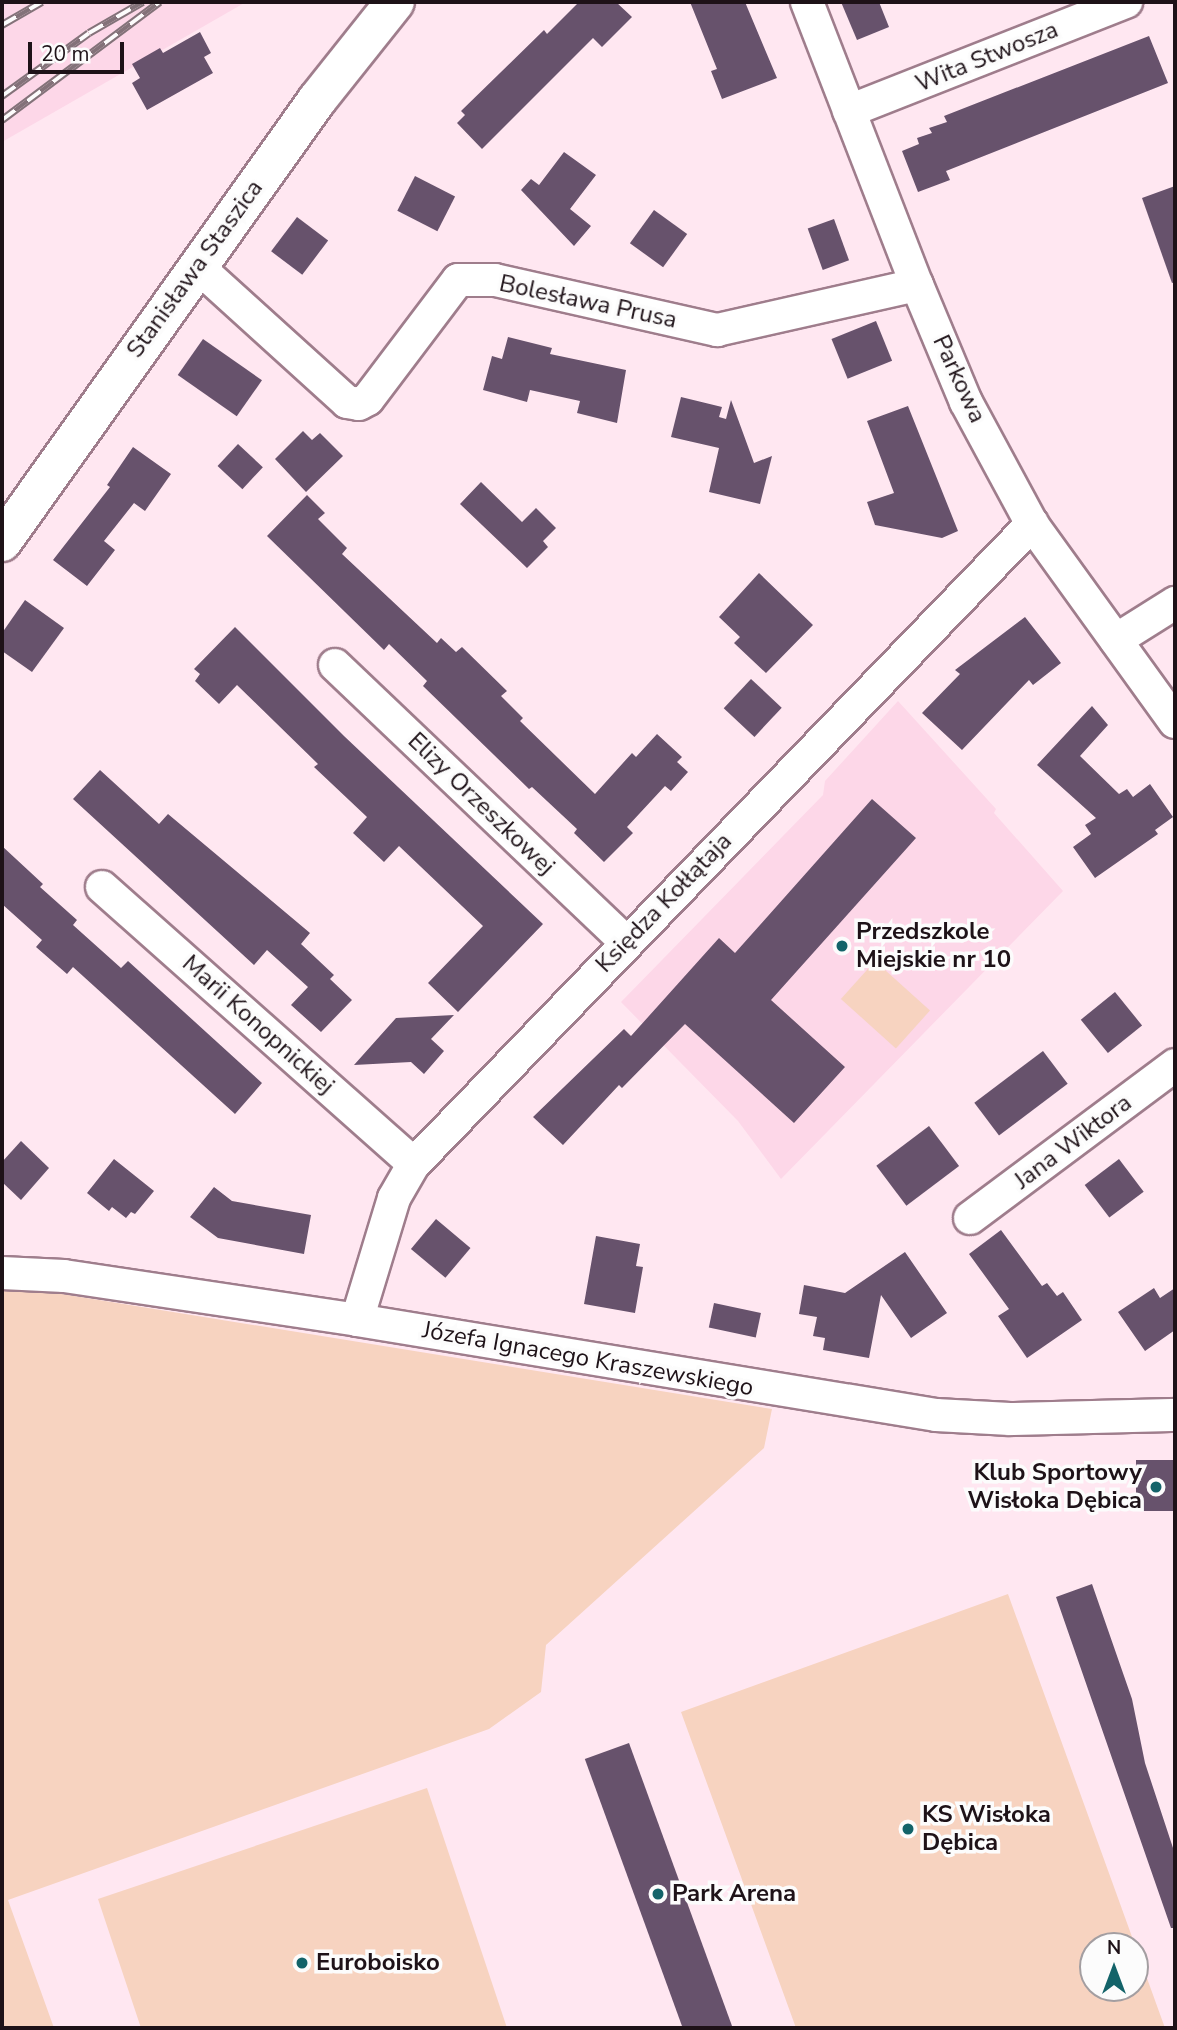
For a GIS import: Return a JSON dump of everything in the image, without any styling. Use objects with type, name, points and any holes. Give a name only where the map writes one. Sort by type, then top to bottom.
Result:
[{"type":"street","name":"Stanisława Staszica","points":[[2,542],[317,100],[395,2]]},
{"type":"street","name":"Parkowa","points":[[807,2],[917,285],[967,401],[1032,524],[1175,722]]},
{"type":"street","name":"Wita Stwosza","points":[[849,111],[1126,2]]},
{"type":"street","name":"Bolesława Prusa","points":[[197,266],[347,401],[359,404],[368,399],[458,280],[495,280],[717,330],[917,285]]},
{"type":"street","name":"Księdza Kołłątaja","points":[[357,1320],[394,1198],[414,1164],[1032,524]]},
{"type":"street","points":[[1116,640],[1175,603]]},
{"type":"street","name":"Elizy Orzeszkowej","points":[[335,665],[626,942]]},
{"type":"street","name":"Marii Konopnickiej","points":[[102,887],[414,1164]]},
{"type":"street","name":"Jana Wiktora","points":[[970,1218],[1175,1065]]},
{"type":"street","name":"Józefa Ignacego Kraszewskiego","points":[[2,1272],[64,1276],[357,1320],[936,1416],[1010,1419],[1175,1415]]},
{"type":"shaded area","points":[[2,2],[246,2],[2,142]]},
{"type":"shaded area","name":"Przedszkole Miejskie nr 10","points":[[898,701],[996,809],[994,813],[1063,891],[781,1179],[738,1121],[621,1002],[823,795],[825,781]]},
{"type":"shaded area","points":[[875,961],[930,1011],[896,1048],[841,999]]},
{"type":"shaded area","points":[[2,1290],[62,1294],[772,1409],[764,1448],[546,1645],[541,1692],[489,1729],[8,1900],[54,2028],[2,2028]]},
{"type":"shaded area","name":"KS Wisłoka Dębica","points":[[1008,1594],[1130,1932],[1079,1932],[1079,2002],[1149,2002],[1149,1984],[1165,2028],[796,2028],[681,1712]]},
{"type":"shaded area","name":"Euroboisko","points":[[427,1788],[507,2028],[141,2028],[98,1899]]},
{"type":"building","points":[[579,2],[616,2],[632,17],[602,47],[593,38],[482,149],[457,123],[465,115],[461,111],[544,30],[547,34]]},
{"type":"building","points":[[690,2],[745,2],[777,78],[722,99],[711,71],[717,69]]},
{"type":"building","points":[[841,2],[879,2],[889,27],[857,40]]},
{"type":"building","points":[[200,32],[211,53],[204,57],[213,73],[147,110],[132,83],[140,78],[132,64],[160,48],[163,53]]},
{"type":"building","points":[[1149,36],[1168,83],[946,171],[950,180],[918,192],[902,151],[919,144],[917,138],[932,133],[929,128],[947,122],[944,116]]},
{"type":"building","points":[[564,152],[596,175],[570,209],[591,226],[574,246],[521,190],[531,179],[539,185]]},
{"type":"building","points":[[415,176],[455,196],[437,231],[397,211]]},
{"type":"building","points":[[1175,186],[1175,282],[1172,283],[1142,198]]},
{"type":"building","points":[[654,210],[687,234],[663,267],[630,243]]},
{"type":"building","points":[[297,217],[328,240],[302,275],[271,251]]},
{"type":"building","points":[[834,219],[849,260],[823,270],[808,229]]},
{"type":"building","points":[[876,321],[892,361],[848,379],[831,339]]},
{"type":"building","points":[[508,337],[552,348],[550,354],[626,370],[617,423],[577,413],[580,401],[530,390],[527,402],[483,390],[492,356],[502,359]]},
{"type":"building","points":[[203,339],[262,380],[237,416],[178,375]]},
{"type":"building","points":[[681,397],[722,407],[719,417],[726,419],[731,400],[754,463],[772,456],[760,504],[709,492],[719,448],[671,437]]},
{"type":"building","points":[[908,406],[958,531],[942,538],[875,525],[867,502],[894,493],[867,421]]},
{"type":"building","points":[[303,431],[312,440],[320,433],[343,456],[306,492],[275,459]]},
{"type":"building","points":[[238,444],[263,467],[242,489],[218,466]]},
{"type":"building","points":[[133,447],[171,474],[145,511],[134,503],[104,541],[115,550],[87,586],[53,560],[110,487],[107,485]]},
{"type":"building","points":[[481,482],[522,522],[536,508],[556,528],[543,541],[548,547],[527,568],[460,504]]},
{"type":"building","points":[[307,495],[325,513],[318,519],[347,548],[342,554],[437,643],[441,638],[456,652],[462,647],[507,691],[501,696],[523,718],[520,721],[595,794],[632,753],[636,757],[657,734],[682,757],[677,762],[688,772],[671,791],[665,786],[627,827],[633,833],[604,862],[574,833],[577,829],[532,787],[529,789],[423,686],[427,681],[389,644],[384,650],[267,536]]},
{"type":"building","points":[[759,573],[813,625],[766,673],[734,643],[740,637],[719,617]]},
{"type":"building","points":[[25,600],[64,628],[32,672],[2,651],[2,633]]},
{"type":"building","points":[[1025,617],[1061,663],[1033,685],[1029,680],[962,750],[922,713],[960,674],[955,670]]},
{"type":"building","points":[[235,627],[344,736],[543,924],[458,1012],[428,983],[483,926],[399,846],[384,862],[353,833],[367,817],[314,767],[318,764],[237,685],[219,704],[195,681],[200,674],[194,669]]},
{"type":"building","points":[[751,679],[782,708],[754,737],[724,708]]},
{"type":"building","points":[[1092,706],[1108,725],[1080,756],[1119,794],[1127,789],[1133,797],[1150,784],[1173,817],[1155,830],[1158,834],[1095,878],[1073,847],[1091,834],[1085,825],[1096,818],[1037,765]]},
{"type":"building","points":[[100,770],[159,824],[168,814],[310,933],[301,944],[334,975],[330,979],[352,1000],[321,1032],[291,1005],[308,987],[267,950],[254,965],[73,799]]},
{"type":"building","points":[[872,799],[916,838],[771,1000],[845,1067],[794,1123],[685,1024],[622,1088],[619,1085],[563,1145],[533,1117],[624,1029],[631,1036],[719,938],[735,953]]},
{"type":"building","points":[[2,846],[43,884],[40,887],[77,920],[73,925],[121,968],[128,961],[262,1083],[235,1114],[73,967],[67,974],[36,947],[42,940],[2,904]]},
{"type":"building","points":[[1115,992],[1142,1025],[1108,1053],[1081,1020]]},
{"type":"building","points":[[454,1015],[431,1039],[444,1051],[424,1074],[411,1062],[354,1065],[396,1018]]},
{"type":"building","points":[[1043,1051],[1068,1084],[999,1136],[974,1103]]},
{"type":"building","points":[[929,1126],[959,1166],[906,1206],[876,1166]]},
{"type":"building","points":[[21,1141],[49,1168],[21,1200],[2,1182],[2,1162]]},
{"type":"building","points":[[114,1159],[154,1191],[135,1214],[131,1212],[126,1218],[112,1207],[109,1211],[87,1193]]},
{"type":"building","points":[[1119,1159],[1144,1192],[1109,1218],[1085,1185]]},
{"type":"building","points":[[214,1187],[232,1201],[311,1215],[304,1254],[218,1238],[190,1217]]},
{"type":"building","points":[[436,1219],[470,1248],[445,1278],[411,1249]]},
{"type":"building","points":[[1001,1230],[1042,1286],[1047,1283],[1057,1296],[1063,1292],[1082,1320],[1027,1358],[998,1316],[1009,1309],[969,1254]]},
{"type":"building","points":[[596,1236],[640,1244],[636,1266],[643,1267],[635,1313],[584,1304]]},
{"type":"building","points":[[905,1252],[947,1313],[911,1338],[881,1295],[869,1358],[823,1350],[825,1338],[813,1336],[817,1317],[799,1314],[804,1285],[845,1293]]},
{"type":"building","points":[[1154,1288],[1160,1298],[1175,1288],[1175,1330],[1145,1351],[1118,1312]]},
{"type":"building","points":[[714,1303],[761,1313],[756,1337],[709,1327]]},
{"type":"building","name":"Klub Sportowy Wisłoka Dębica","points":[[1136,1460],[1175,1460],[1175,1511],[1136,1511]]},
{"type":"building","points":[[1092,1584],[1132,1699],[1145,1763],[1175,1854],[1175,1928],[1171,1928],[1056,1597]]},
{"type":"building","name":"Park Arena","points":[[629,1743],[732,2027],[683,2028],[585,1759]]},
{"type":"railway","points":[[2,25],[42,2]]},
{"type":"railway","points":[[2,96],[89,33],[143,2]]},
{"type":"railway","points":[[2,120],[160,2]]},
{"type":"place","name":"Przedszkole Miejskie nr 10","points":[[842,946]]},
{"type":"place","name":"Klub Sportowy Wisłoka Dębica","points":[[1156,1487]]},
{"type":"place","name":"KS Wisłoka Dębica","points":[[908,1829]]},
{"type":"place","name":"Park Arena","points":[[658,1894]]},
{"type":"place","name":"Euroboisko","points":[[302,1963]]}]
